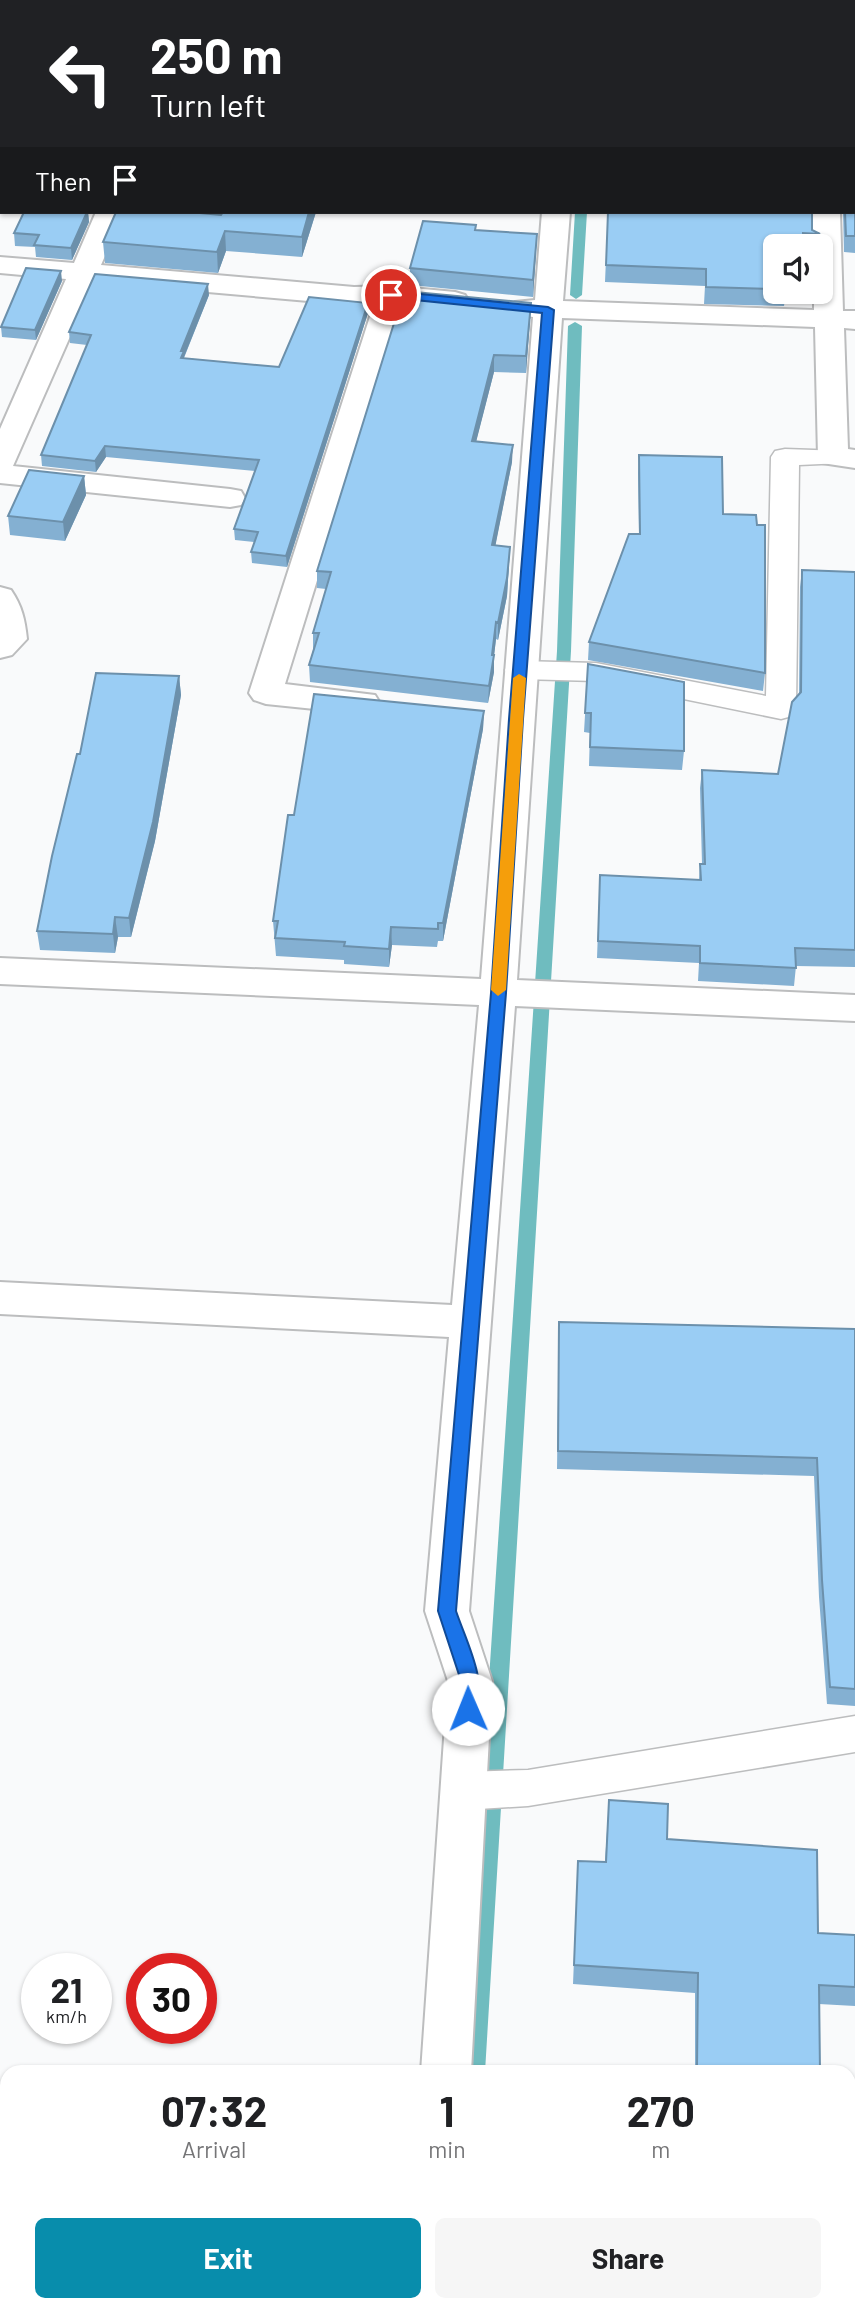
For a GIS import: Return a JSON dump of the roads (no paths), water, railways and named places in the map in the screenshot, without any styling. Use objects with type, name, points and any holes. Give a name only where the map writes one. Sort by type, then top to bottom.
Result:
[{"type":"street","points":[[0,463],[109,214]]},
{"type":"street","points":[[446,2065],[470,1681],[447,1611],[498,993],[502,718],[520,670],[556,214]]},
{"type":"street","points":[[826,214],[843,319],[844,458]]},
{"type":"street","points":[[0,265],[354,296],[391,295],[548,310],[843,319]]},
{"type":"street","points":[[391,295],[266,693],[391,706]]},
{"type":"street","points":[[0,474],[230,498]]},
{"type":"street","points":[[0,597],[9,616],[11,639],[0,648]]},
{"type":"street","points":[[0,971],[855,1008]]},
{"type":"street","points":[[0,1298],[470,1322]]},
{"type":"lane","points":[[520,670],[596,672],[781,709],[785,457],[844,458]]},
{"type":"lane","points":[[463,1791],[528,1788],[855,1734]]},
{"type":"waterway","points":[[576,295],[581,214]]},
{"type":"waterway","points":[[474,2065],[564,651],[575,326]]}]
